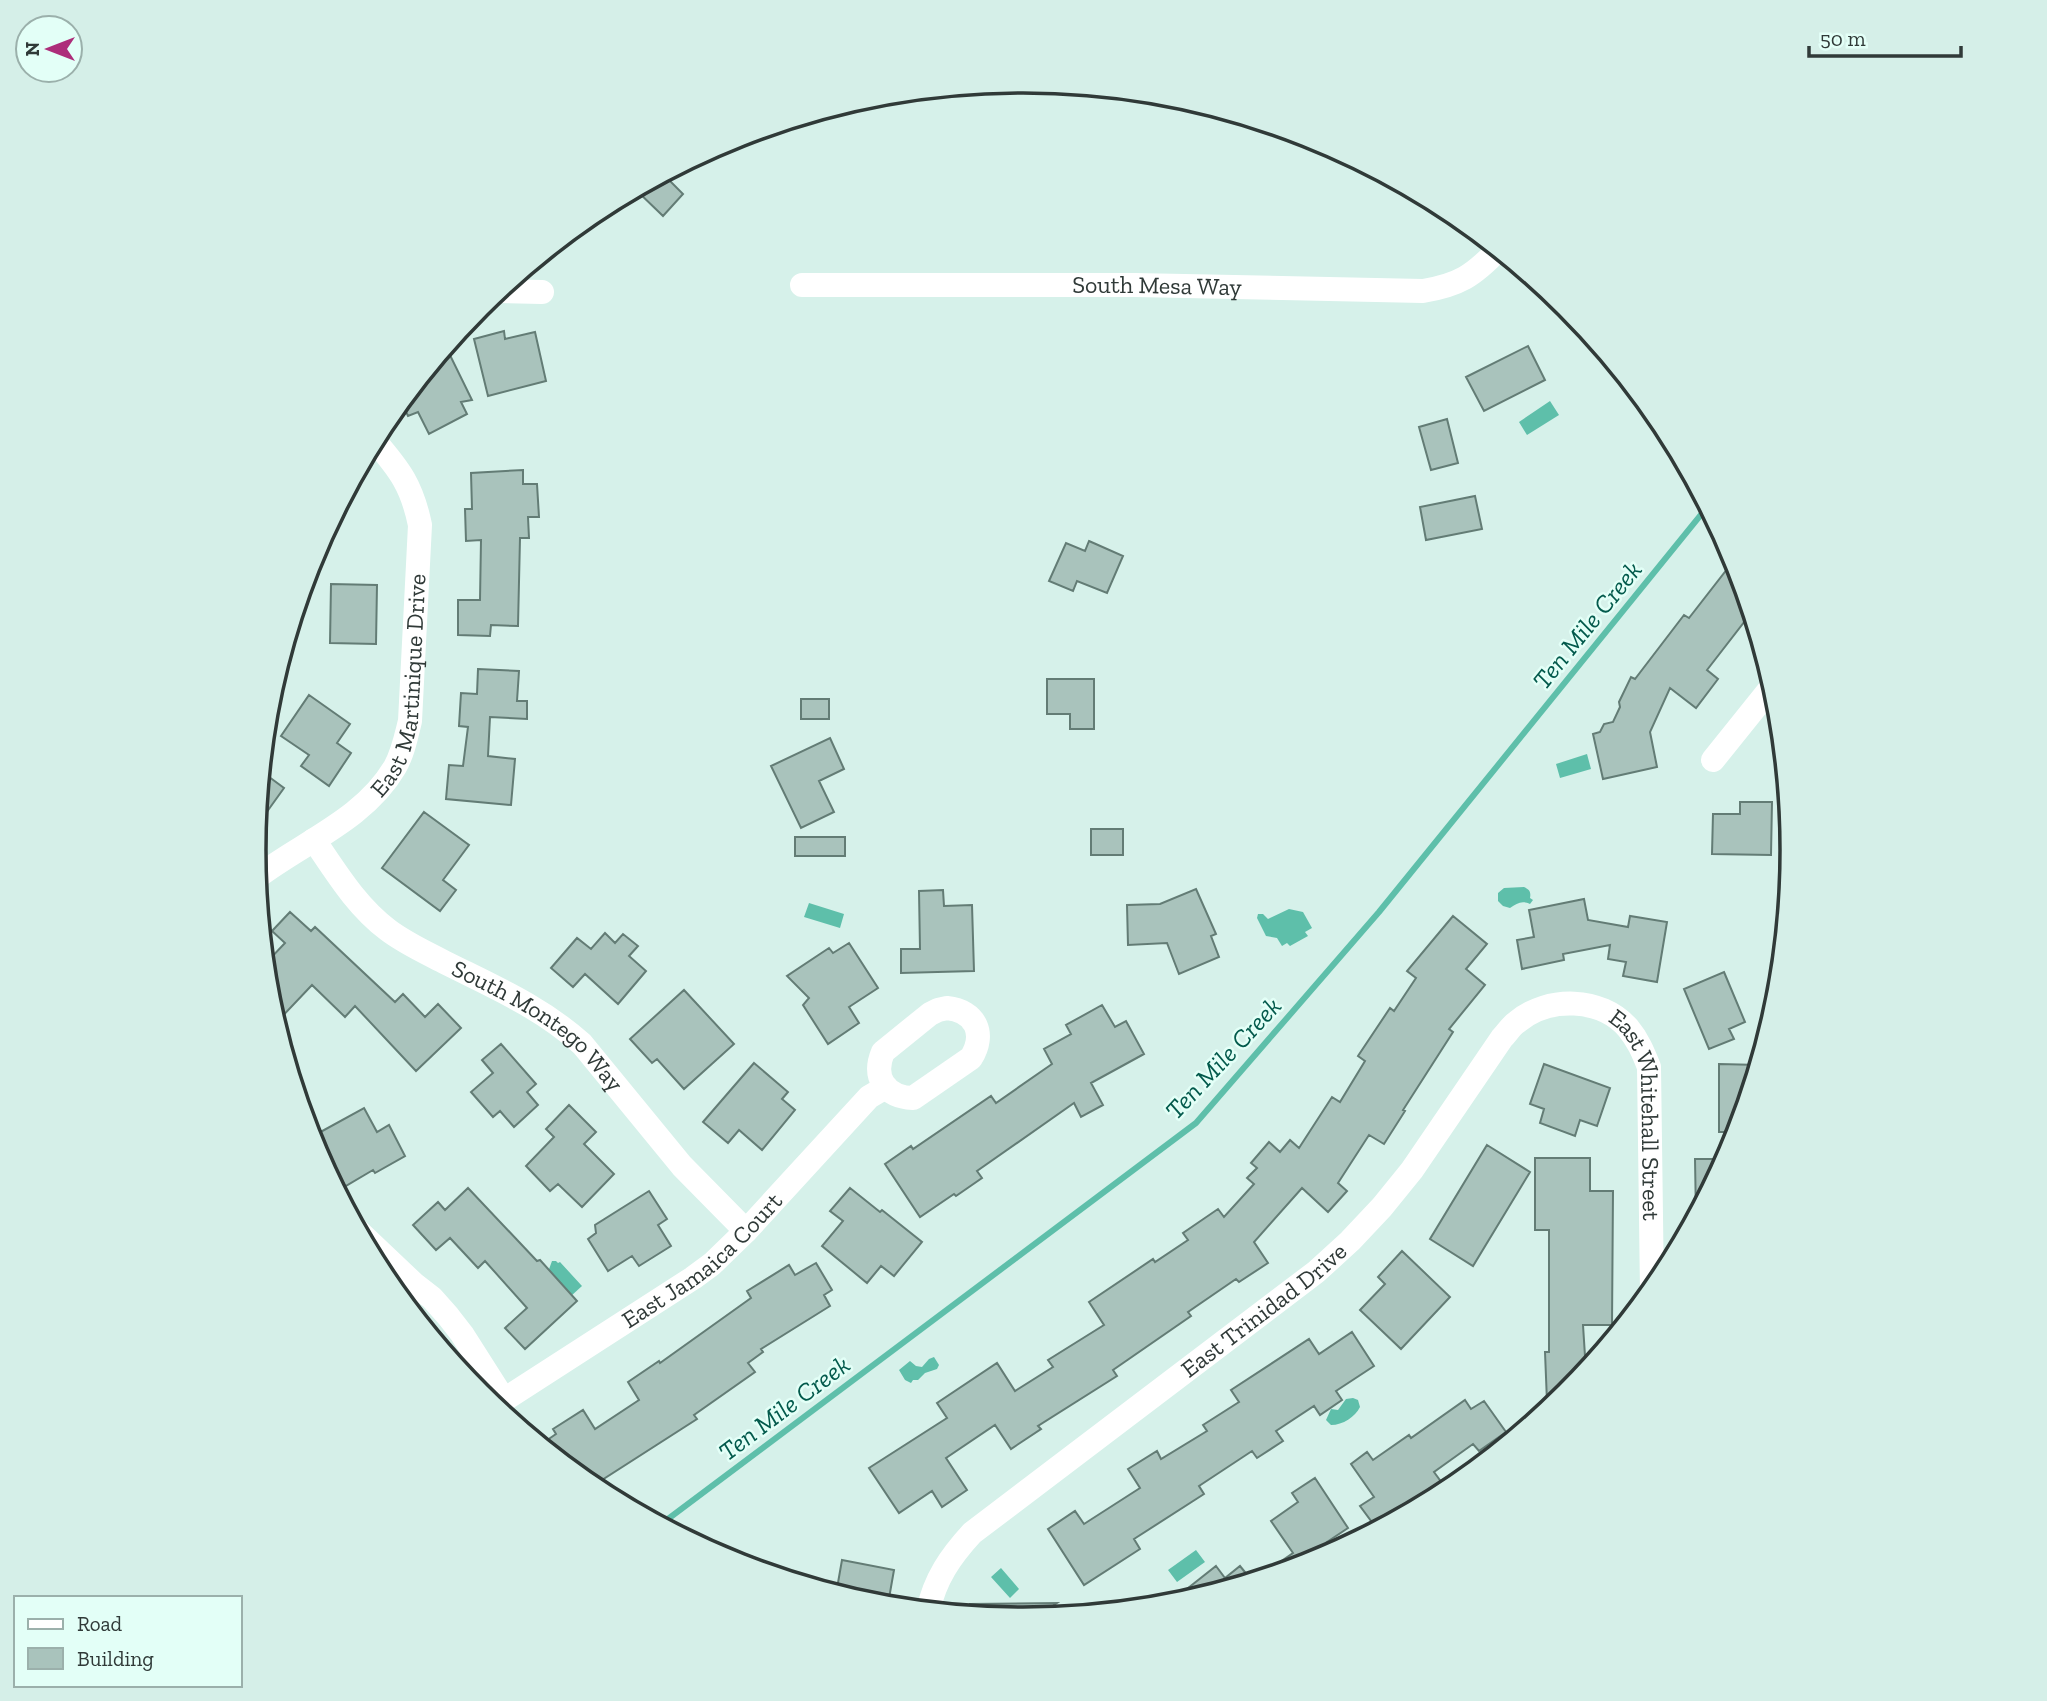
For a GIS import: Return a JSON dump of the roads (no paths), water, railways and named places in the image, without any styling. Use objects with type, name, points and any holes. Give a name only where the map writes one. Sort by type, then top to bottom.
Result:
[{"type":"street","name":"South Mesa Way","points":[[802,285],[1135,285],[1423,291],[1442,288],[1469,276],[1493,256]]},
{"type":"street","points":[[514,291],[542,292]]},
{"type":"street","name":"East Martinique Drive","points":[[266,871],[367,803],[383,786],[405,744],[410,721],[420,525],[415,500],[405,479],[381,449]]},
{"type":"street","points":[[1713,760],[1765,695]]},
{"type":"street","name":"South Montego Way","points":[[314,839],[353,897],[388,930],[407,943],[546,1014],[582,1044],[682,1166],[747,1231]]},
{"type":"street","name":"East Trinidad Drive","points":[[930,1602],[942,1570],[972,1533],[1316,1272],[1350,1241],[1412,1170],[1502,1038],[1517,1021],[1538,1009],[1561,1003],[1584,1004]]},
{"type":"street","name":"East Whitehall Street","points":[[1584,1004],[1607,1012],[1626,1026],[1640,1045],[1649,1067],[1653,1273]]},
{"type":"street","name":"East Jamaica Court","points":[[503,1400],[712,1264],[747,1231],[869,1097],[886,1087]]},
{"type":"street","points":[[408,1292],[432,1298],[448,1315],[462,1334],[492,1390]]},
{"type":"waterway","name":"Ten Mile Creek","points":[[668,1519],[1196,1123],[1379,912],[1702,513]]}]
